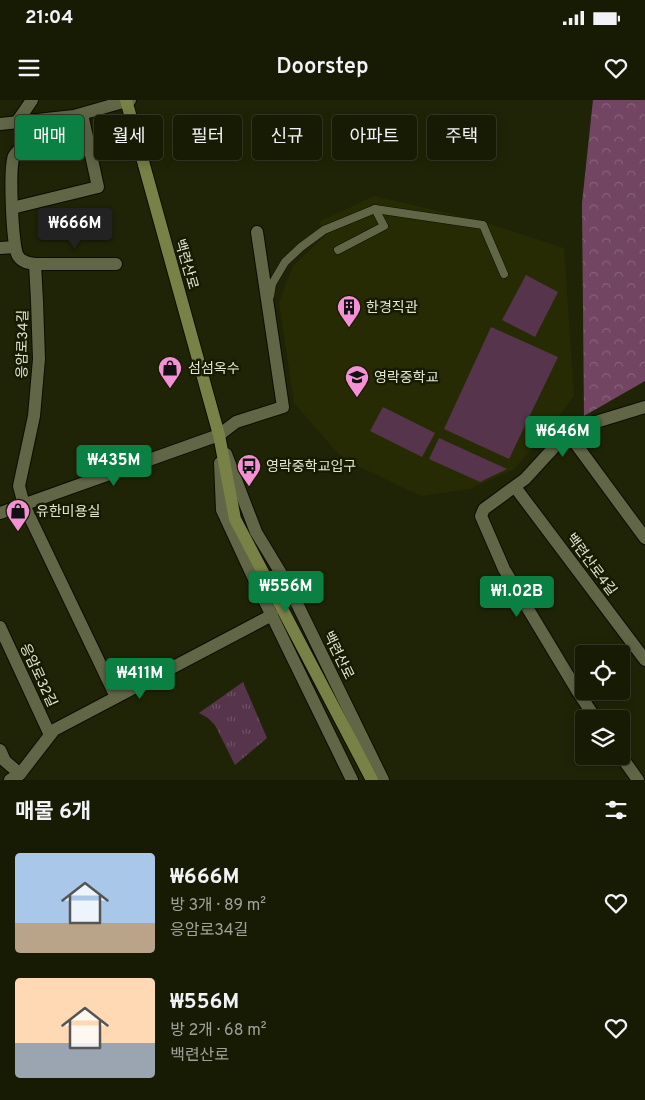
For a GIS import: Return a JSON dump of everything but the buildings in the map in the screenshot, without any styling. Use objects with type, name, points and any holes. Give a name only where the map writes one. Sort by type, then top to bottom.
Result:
[{"type":"main road","name":"백련산로","points":[[128,100],[219,435],[235,519],[372,780]]},
{"type":"street","points":[[22,115],[32,100]]},
{"type":"street","points":[[78,115],[128,100]]},
{"type":"street","points":[[12,208],[98,188],[82,114]]},
{"type":"street","points":[[0,124],[15,122]]},
{"type":"street","points":[[15,155],[12,166],[12,208],[17,255],[24,262],[35,264],[116,264]]},
{"type":"street","points":[[0,513],[219,435],[236,422],[283,406],[257,232]]},
{"type":"street","points":[[0,248],[15,247]]},
{"type":"street","name":"응암로34길","points":[[35,264],[39,359],[34,416],[19,486],[24,505],[116,697]]},
{"type":"street","points":[[590,710],[504,570],[481,516],[484,509],[525,479],[559,442],[586,425],[644,409]]},
{"type":"street","name":"백련산로","points":[[219,435],[222,510],[352,780]]},
{"type":"street","name":"백련산로","points":[[219,435],[256,532],[288,585],[383,780]]},
{"type":"street","points":[[570,436],[645,538]]},
{"type":"street","name":"백련산로4길","points":[[515,487],[645,660]]},
{"type":"street","points":[[0,750],[15,777],[54,730],[272,615]]},
{"type":"street","name":"응암로32길","points":[[0,627],[50,735]]},
{"type":"street","points":[[627,765],[638,780]]},
{"type":"lane","points":[[338,250],[384,226],[375,210]]},
{"type":"lane","points":[[268,308],[272,284],[285,262],[324,230],[375,210],[483,225],[504,274]]},
{"type":"shaded area","name":"영락중학교","points":[[374,196],[477,220],[564,248],[574,396],[543,437],[513,470],[470,489],[421,496],[343,459],[294,403],[279,302],[293,266],[327,234],[319,222]]},
{"type":"green space","points":[[593,100],[645,100],[645,381],[584,416],[582,203]]},
{"type":"green space","points":[[526,275],[558,292],[535,337],[502,320]]},
{"type":"green space","points":[[491,327],[558,357],[509,459],[444,429]]},
{"type":"green space","points":[[383,407],[435,433],[422,457],[370,431]]},
{"type":"green space","points":[[439,438],[507,469],[480,482],[429,459]]},
{"type":"green space","points":[[243,682],[267,738],[235,765],[215,725],[199,713]]},
{"type":"place","name":"한경직관","points":[[349,328]]},
{"type":"place","name":"섬섬옥수","points":[[170,389]]},
{"type":"place","name":"영락중학교","points":[[357,398]]},
{"type":"place","name":"영락중학교입구","points":[[249,487]]},
{"type":"place","name":"유한미용실","points":[[18,532]]}]
